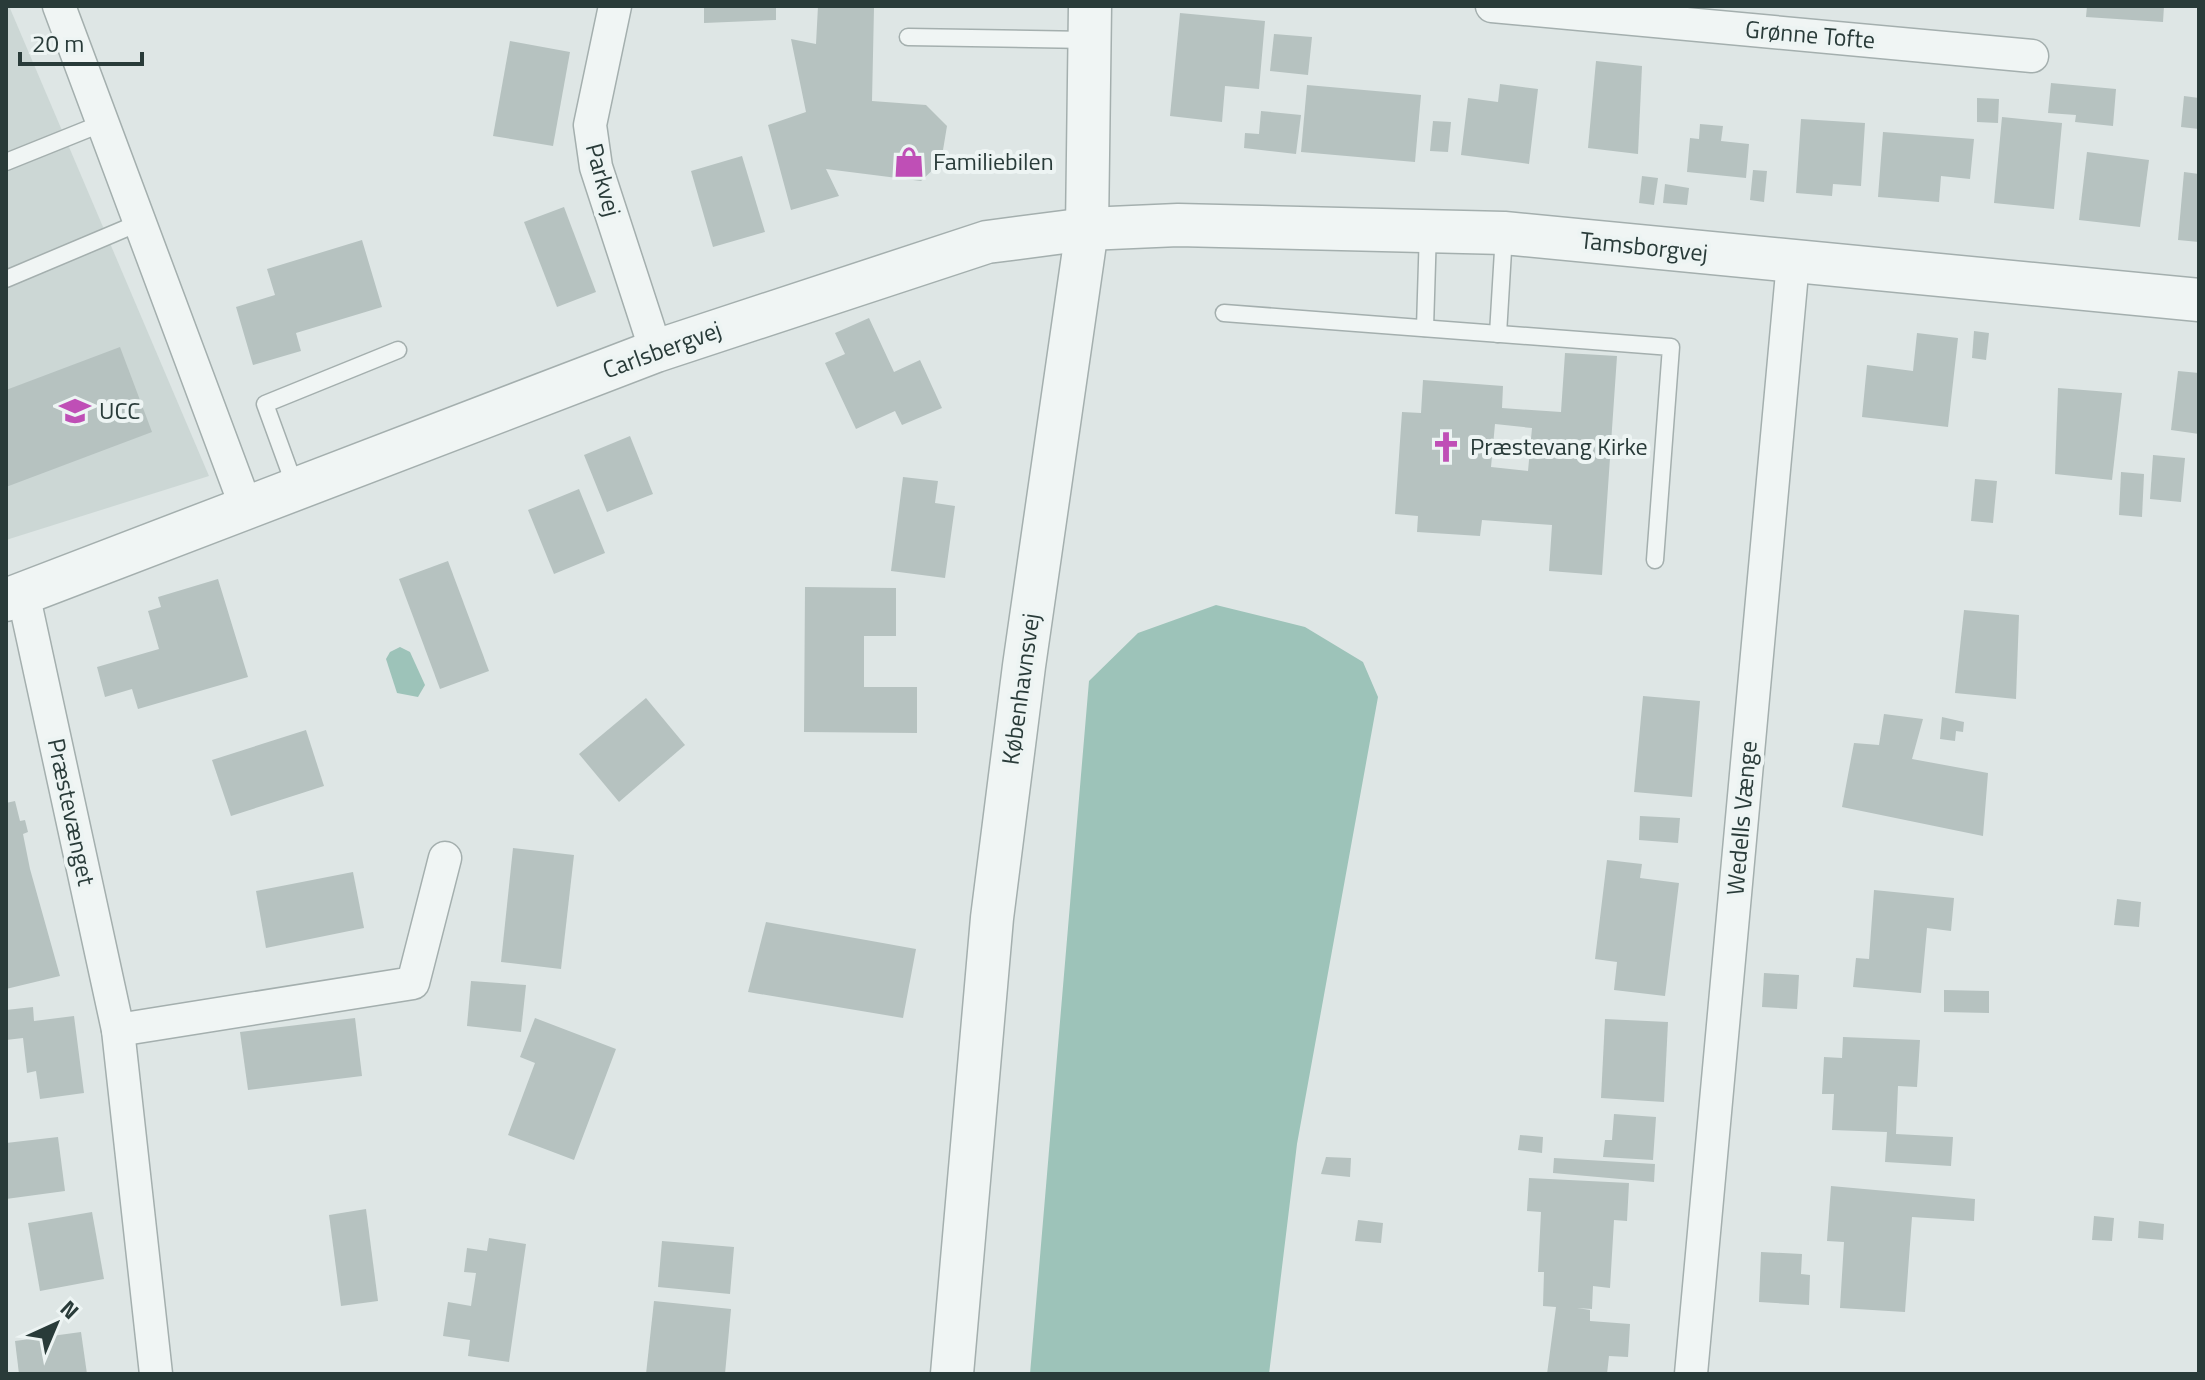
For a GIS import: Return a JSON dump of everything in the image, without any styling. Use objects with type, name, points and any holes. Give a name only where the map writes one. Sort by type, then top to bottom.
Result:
[{"type":"street","points":[[59,6],[246,507]]},
{"type":"street","name":"Parkvej","points":[[615,6],[590,125],[596,167],[656,351]]},
{"type":"street","name":"Grønne Tofte","points":[[1492,6],[2032,56]]},
{"type":"street","name":"Københavnsvej","points":[[952,1374],[992,918],[1024,666],[1087,229],[1090,23]]},
{"type":"street","name":"Tamsborgvej","points":[[1087,229],[1178,225],[1504,233],[2199,300]]},
{"type":"street","name":"Carlsbergvej","points":[[15,597],[656,351],[972,244],[1087,229]]},
{"type":"street","name":"Wedells Vænge","points":[[1691,1374],[1793,262]]},
{"type":"street","name":"Præstevænget","points":[[15,597],[118,1030],[156,1374]]},
{"type":"street","points":[[118,1030],[413,983],[445,858]]},
{"type":"lane","points":[[908,37],[1090,23]]},
{"type":"lane","points":[[6,162],[103,123]]},
{"type":"lane","points":[[6,279],[141,222]]},
{"type":"lane","points":[[1425,328],[1428,229]]},
{"type":"lane","points":[[1498,334],[1504,233]]},
{"type":"lane","points":[[1224,313],[1671,347],[1655,560]]},
{"type":"lane","points":[[296,489],[265,404],[398,350]]},
{"type":"shaded area","points":[[6,6],[9,6],[209,476],[6,540]]},
{"type":"shaded area","points":[[1216,605],[1305,627],[1363,662],[1378,697],[1297,1144],[1269,1374],[1030,1374],[1089,681],[1138,633]]},
{"type":"shaded area","points":[[400,647],[410,652],[425,685],[418,697],[397,693],[386,659],[390,652]]},
{"type":"building","points":[[704,6],[776,6],[776,20],[704,23]]},
{"type":"building","points":[[818,6],[874,8],[872,101],[926,105],[947,126],[941,162],[921,181],[826,169],[839,196],[791,210],[768,125],[806,112],[791,39],[816,44]]},
{"type":"building","points":[[2087,6],[2164,6],[2163,22],[2086,17]]},
{"type":"building","points":[[1180,13],[1265,21],[1259,89],[1225,86],[1222,122],[1170,116]]},
{"type":"building","points":[[1274,34],[1312,37],[1308,75],[1270,71]]},
{"type":"building","points":[[510,41],[570,52],[553,146],[493,136]]},
{"type":"building","points":[[1596,61],[1642,66],[1638,154],[1588,148]]},
{"type":"building","points":[[2051,83],[2116,89],[2113,126],[2075,122],[2076,115],[2048,113]]},
{"type":"building","points":[[1500,84],[1538,89],[1529,164],[1461,155],[1468,98],[1498,102]]},
{"type":"building","points":[[1307,85],[1421,95],[1415,162],[1301,152]]},
{"type":"building","points":[[2184,96],[2199,98],[2199,129],[2181,127]]},
{"type":"building","points":[[1977,98],[1999,99],[1998,123],[1977,122]]},
{"type":"building","points":[[1261,111],[1301,115],[1296,154],[1244,148],[1245,133],[1259,134]]},
{"type":"building","points":[[2002,117],[2062,123],[2054,209],[1994,203]]},
{"type":"building","points":[[1801,119],[1865,123],[1861,186],[1833,184],[1832,196],[1796,193]]},
{"type":"building","points":[[1433,121],[1451,122],[1448,152],[1430,151]]},
{"type":"building","points":[[1700,124],[1723,126],[1721,141],[1749,144],[1746,178],[1687,172],[1690,138],[1699,139]]},
{"type":"building","points":[[1883,132],[1974,139],[1970,179],[1941,176],[1939,202],[1878,197]]},
{"type":"building","points":[[2087,152],[2149,160],[2140,227],[2079,220]]},
{"type":"building","points":[[742,156],[765,232],[713,247],[691,171]]},
{"type":"building","points":[[1753,170],[1767,171],[1764,202],[1750,200]]},
{"type":"building","points":[[2184,172],[2199,174],[2199,242],[2178,240]]},
{"type":"building","points":[[1642,176],[1658,178],[1654,205],[1639,203]]},
{"type":"building","points":[[1665,184],[1689,188],[1687,205],[1663,203]]},
{"type":"building","points":[[564,207],[596,292],[557,307],[524,222]]},
{"type":"building","points":[[362,240],[382,307],[296,333],[301,351],[253,365],[236,307],[275,295],[267,269]]},
{"type":"building","points":[[869,318],[894,372],[920,360],[942,408],[902,425],[895,411],[856,429],[825,363],[845,354],[835,333]]},
{"type":"building","points":[[1974,331],[1989,333],[1986,360],[1972,358]]},
{"type":"building","points":[[1917,333],[1958,338],[1948,427],[1862,417],[1867,365],[1913,371]]},
{"type":"building","name":"UCC","points":[[120,347],[152,432],[6,487],[6,390]]},
{"type":"building","name":"Præstevang Kirke","points":[[1565,353],[1617,356],[1602,575],[1549,571],[1552,525],[1482,520],[1480,536],[1417,532],[1418,516],[1395,514],[1402,412],[1421,413],[1423,380],[1503,386],[1502,408],[1561,412]],"holes":[[[1495,424],[1532,428],[1528,471],[1491,467]]]},
{"type":"building","points":[[2178,371],[2199,373],[2199,434],[2171,430]]},
{"type":"building","points":[[2058,388],[2122,393],[2112,480],[2055,474]]},
{"type":"building","points":[[630,436],[653,494],[607,512],[584,455]]},
{"type":"building","points":[[2153,455],[2185,458],[2181,502],[2150,499]]},
{"type":"building","points":[[2121,472],[2144,474],[2142,517],[2119,515]]},
{"type":"building","points":[[903,477],[938,481],[935,503],[955,506],[945,578],[891,571]]},
{"type":"building","points":[[1975,479],[1997,481],[1993,523],[1971,521]]},
{"type":"building","points":[[579,489],[605,553],[554,574],[528,510]]},
{"type":"building","points":[[448,561],[489,671],[440,689],[399,579]]},
{"type":"building","points":[[218,579],[248,677],[138,709],[132,689],[105,697],[97,667],[159,649],[148,611],[161,607],[158,597]]},
{"type":"building","points":[[805,587],[896,588],[896,636],[864,636],[864,687],[917,687],[917,733],[804,732]]},
{"type":"building","points":[[1964,610],[2019,615],[2016,699],[1955,693]]},
{"type":"building","points":[[1643,696],[1700,701],[1692,797],[1634,792]]},
{"type":"building","points":[[646,698],[685,745],[619,802],[579,754]]},
{"type":"building","points":[[1884,714],[1923,719],[1912,759],[1988,773],[1983,836],[1842,807],[1854,743],[1879,745]]},
{"type":"building","points":[[1942,717],[1964,722],[1963,732],[1956,731],[1955,741],[1940,739]]},
{"type":"building","points":[[306,730],[324,786],[231,816],[212,760]]},
{"type":"building","points":[[15,801],[20,821],[25,820],[28,832],[23,834],[30,869],[60,976],[6,989],[6,803]]},
{"type":"building","points":[[1640,816],[1680,818],[1678,843],[1639,840]]},
{"type":"building","points":[[513,848],[574,855],[561,969],[501,962]]},
{"type":"building","points":[[1607,860],[1642,864],[1640,878],[1679,883],[1665,996],[1614,990],[1617,962],[1595,959]]},
{"type":"building","points":[[353,872],[364,928],[266,948],[256,891]]},
{"type":"building","points":[[1874,890],[1954,898],[1951,931],[1927,928],[1921,993],[1853,987],[1856,958],[1869,959]]},
{"type":"building","points":[[2117,899],[2141,902],[2139,927],[2114,925]]},
{"type":"building","points":[[766,922],[916,949],[903,1018],[748,992]]},
{"type":"building","points":[[1764,973],[1799,975],[1797,1009],[1762,1007]]},
{"type":"building","points":[[471,981],[526,985],[521,1032],[467,1026]]},
{"type":"building","points":[[1944,990],[1989,991],[1989,1013],[1944,1012]]},
{"type":"building","points":[[33,1007],[34,1021],[74,1016],[84,1093],[40,1099],[36,1071],[27,1073],[23,1038],[6,1040],[6,1010]]},
{"type":"building","points":[[355,1018],[362,1076],[248,1090],[240,1032]]},
{"type":"building","points":[[535,1018],[616,1049],[574,1160],[508,1135],[535,1063],[520,1057]]},
{"type":"building","points":[[1605,1019],[1668,1022],[1664,1102],[1601,1098]]},
{"type":"building","points":[[1843,1037],[1920,1040],[1917,1087],[1898,1086],[1896,1134],[1953,1137],[1951,1166],[1885,1162],[1887,1132],[1832,1130],[1834,1094],[1822,1094],[1824,1057],[1842,1058]]},
{"type":"building","points":[[1614,1114],[1656,1117],[1653,1160],[1603,1157],[1605,1140],[1612,1140]]},
{"type":"building","points":[[1520,1135],[1543,1137],[1542,1153],[1518,1150]]},
{"type":"building","points":[[58,1137],[65,1191],[6,1199],[6,1143]]},
{"type":"building","points":[[1326,1157],[1351,1158],[1350,1177],[1321,1174]]},
{"type":"building","points":[[1554,1158],[1655,1164],[1654,1182],[1553,1173]]},
{"type":"building","points":[[1529,1178],[1629,1183],[1627,1221],[1614,1220],[1610,1288],[1593,1286],[1592,1309],[1577,1308],[1590,1310],[1590,1321],[1630,1324],[1628,1357],[1609,1356],[1607,1374],[1547,1374],[1556,1307],[1543,1306],[1544,1272],[1538,1272],[1541,1212],[1527,1211]]},
{"type":"building","points":[[1831,1186],[1975,1199],[1974,1221],[1912,1217],[1905,1312],[1840,1308],[1844,1242],[1827,1241]]},
{"type":"building","points":[[366,1209],[378,1301],[341,1306],[329,1215]]},
{"type":"building","points":[[92,1212],[104,1279],[40,1291],[28,1223]]},
{"type":"building","points":[[2094,1216],[2114,1218],[2112,1241],[2092,1240]]},
{"type":"building","points":[[1358,1220],[1383,1223],[1381,1243],[1355,1241]]},
{"type":"building","points":[[2139,1221],[2164,1224],[2163,1240],[2138,1238]]},
{"type":"building","points":[[489,1238],[526,1244],[509,1362],[468,1356],[470,1340],[443,1336],[448,1302],[471,1306],[476,1273],[464,1272],[467,1248],[487,1251]]},
{"type":"building","points":[[662,1241],[734,1247],[730,1294],[658,1287]]},
{"type":"building","points":[[1761,1252],[1802,1254],[1801,1274],[1810,1275],[1809,1305],[1759,1302]]},
{"type":"building","points":[[654,1301],[731,1309],[725,1374],[646,1374]]},
{"type":"building","points":[[81,1332],[87,1374],[19,1374],[15,1341]]},
{"type":"place","name":"Familiebilen","points":[[909,162]]},
{"type":"place","name":"UCC","points":[[75,411]]},
{"type":"place","name":"Præstevang Kirke","points":[[1446,447]]}]
